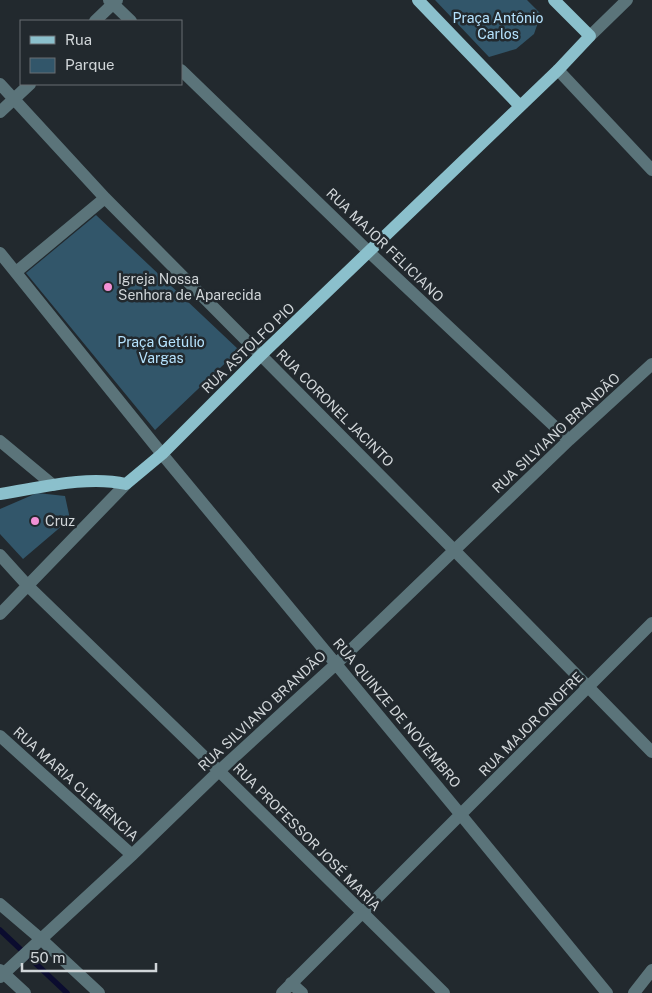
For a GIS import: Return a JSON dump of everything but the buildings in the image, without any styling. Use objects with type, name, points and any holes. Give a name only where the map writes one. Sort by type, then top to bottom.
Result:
[{"type":"main road","points":[[418,0],[520,106],[590,36],[554,0]]},
{"type":"main road","name":"RUA ASTOLFO PIO","points":[[126,484],[162,454],[261,355],[520,106]]},
{"type":"main road","points":[[0,494],[53,485],[111,481],[126,484]]},
{"type":"street","points":[[590,36],[627,0]]},
{"type":"street","points":[[96,20],[113,1],[129,20]]},
{"type":"street","points":[[558,70],[652,170]]},
{"type":"street","name":"RUA MAJOR FELICIANO","points":[[182,71],[369,252],[569,440]]},
{"type":"street","name":"RUA CORONEL JACINTO","points":[[0,84],[106,198],[652,752]]},
{"type":"street","points":[[0,112],[29,85]]},
{"type":"street","points":[[16,272],[106,198]]},
{"type":"street","points":[[0,254],[162,454]]},
{"type":"street","name":"RUA SILVIANO BRANDÃO","points":[[3,972],[38,943],[219,771],[336,664],[569,440],[652,364]]},
{"type":"street","points":[[0,441],[53,485]]},
{"type":"street","name":"RUA QUINZE DE NOVEMBRO","points":[[162,454],[607,993]]},
{"type":"street","name":"RUA ASTOLFO PIO","points":[[0,614],[126,484]]},
{"type":"street","name":"RUA PROFESSOR JOSÉ MARIA","points":[[0,555],[28,586],[444,993]]},
{"type":"street","name":"RUA MAJOR ONOFRE","points":[[282,993],[652,624]]},
{"type":"street","name":"RUA MARIA CLEMÊNCIA","points":[[0,736],[132,855]]},
{"type":"street","points":[[0,904],[38,943],[99,993]]},
{"type":"street","points":[[634,993],[652,970]]},
{"type":"street","points":[[3,972],[24,993]]},
{"type":"street","points":[[291,983],[302,993]]},
{"type":"green space","name":"Praça Antônio Carlos","points":[[435,0],[527,0],[541,14],[534,34],[516,49],[489,57]]},
{"type":"green space","name":"Praça Getúlio Vargas","points":[[96,215],[239,350],[155,430],[26,273]]},
{"type":"green space","points":[[37,493],[65,496],[70,519],[23,559],[0,534],[0,509]]},
{"type":"waterway","points":[[0,930],[67,993]]},
{"type":"place","name":"Igreja Nossa Senhora de Aparecida","points":[[108,287]]},
{"type":"place","name":"Cruz","points":[[35,521]]}]
